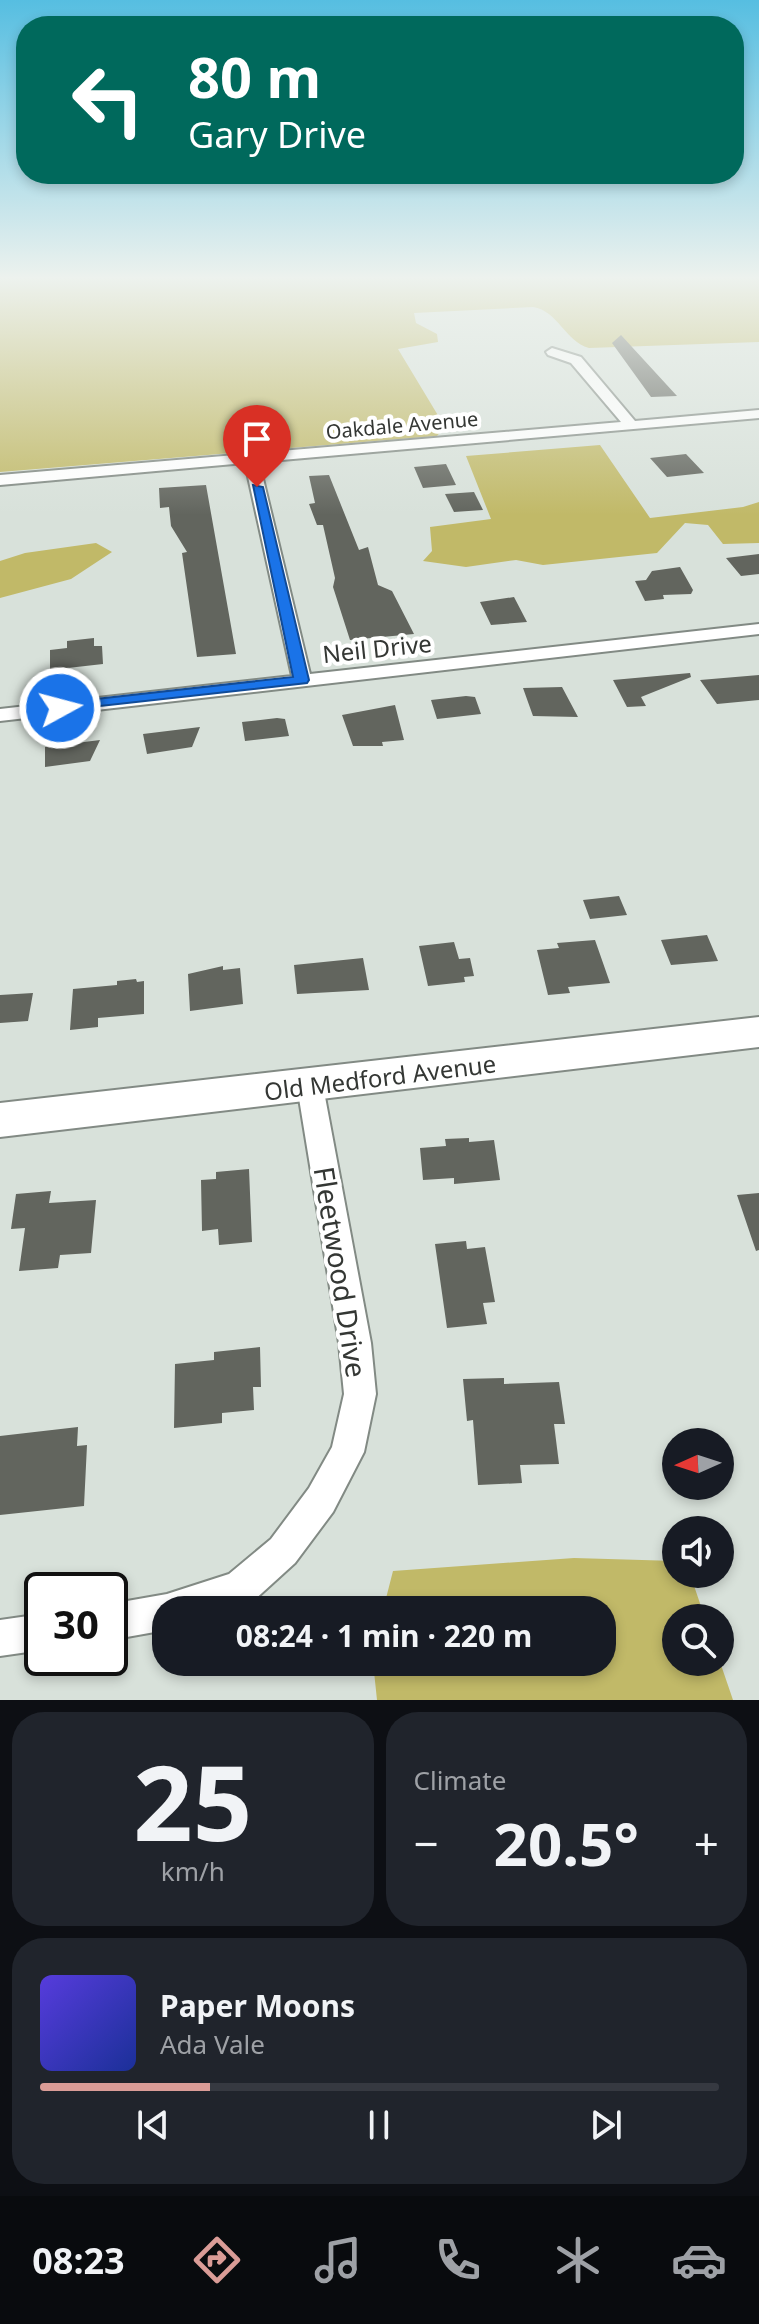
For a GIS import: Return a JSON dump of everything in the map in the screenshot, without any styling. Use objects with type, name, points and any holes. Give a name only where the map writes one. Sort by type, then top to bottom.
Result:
[{"type":"street","points":[[565,356],[576,360],[630,424]]},
{"type":"street","name":"Oakdale Avenue","points":[[0,480],[759,414]]},
{"type":"street","points":[[251,459],[302,680]]},
{"type":"street","name":"Neil Drive","points":[[0,715],[759,629]]},
{"type":"street","name":"Old Medford Avenue","points":[[0,1120],[759,1032]]},
{"type":"street","name":"Fleetwood Drive","points":[[217,1596],[239,1589],[283,1551],[321,1500],[347,1452],[360,1394],[355,1343],[310,1086]]},
{"type":"street","points":[[128,1619],[152,1614]]},
{"type":"street","points":[[0,1638],[24,1635]]},
{"type":"shaded area","points":[[0,356],[402,356],[445,427],[437,436],[0,472]]},
{"type":"shaded area","points":[[600,445],[650,518],[743,507],[759,502],[759,543],[723,544],[708,525],[685,523],[657,553],[543,565],[516,560],[466,567],[423,561],[432,551],[430,527],[491,519],[466,456]]},
{"type":"shaded area","points":[[96,543],[112,552],[71,579],[0,598],[0,561],[25,553]]},
{"type":"shaded area","points":[[574,1558],[662,1561],[662,1588],[695,1588],[700,1604],[662,1604],[662,1676],[725,1676],[733,1700],[377,1700],[374,1676],[616,1676],[616,1596],[387,1596],[393,1571]]},
{"type":"building","points":[[622,356],[641,356],[677,396],[651,397]]},
{"type":"building","points":[[686,454],[704,473],[667,477],[650,458]]},
{"type":"building","points":[[446,464],[456,485],[423,488],[414,467]]},
{"type":"building","points":[[329,475],[359,550],[368,547],[378,585],[392,591],[414,634],[350,640],[333,587],[335,578],[323,525],[317,525],[309,504],[315,503],[309,476]]},
{"type":"building","points":[[206,485],[236,654],[197,657],[182,553],[187,552],[171,526],[169,507],[160,508],[159,488]]},
{"type":"building","points":[[474,492],[483,510],[454,512],[445,494]]},
{"type":"building","points":[[759,554],[759,574],[741,576],[726,558]]},
{"type":"building","points":[[680,567],[693,590],[691,594],[663,595],[664,599],[645,601],[635,581],[646,580],[652,571]]},
{"type":"building","points":[[514,597],[527,622],[491,625],[480,602]]},
{"type":"building","points":[[94,638],[94,646],[102,646],[103,664],[50,670],[50,650],[67,648],[67,641]]},
{"type":"building","points":[[690,673],[691,677],[641,697],[646,706],[627,707],[613,680]]},
{"type":"building","points":[[759,675],[759,700],[717,704],[700,680]]},
{"type":"building","points":[[562,687],[578,717],[533,716],[523,688]]},
{"type":"building","points":[[475,697],[481,714],[437,719],[431,700]]},
{"type":"building","points":[[395,705],[404,740],[382,742],[383,746],[353,746],[342,715]]},
{"type":"building","points":[[285,719],[289,736],[245,741],[242,722]]},
{"type":"building","points":[[200,727],[192,747],[147,754],[143,734]]},
{"type":"building","points":[[100,740],[90,761],[45,767],[45,747]]},
{"type":"building","points":[[619,896],[627,915],[590,919],[583,900]]},
{"type":"building","points":[[707,935],[718,961],[671,965],[661,940]]},
{"type":"building","points":[[595,940],[610,983],[568,987],[570,993],[548,995],[537,950],[559,948],[557,943]]},
{"type":"building","points":[[454,942],[459,959],[470,958],[474,976],[464,977],[465,982],[428,986],[419,946]]},
{"type":"building","points":[[363,958],[369,990],[297,994],[294,965]]},
{"type":"building","points":[[223,966],[223,970],[240,968],[243,1004],[190,1011],[188,974]]},
{"type":"building","points":[[136,979],[137,982],[144,981],[144,1014],[98,1018],[98,1027],[70,1030],[73,989],[117,985],[117,981]]},
{"type":"building","points":[[33,993],[28,1021],[0,1023],[0,995]]},
{"type":"building","points":[[469,1138],[469,1142],[494,1140],[500,1180],[454,1184],[454,1178],[423,1180],[420,1148],[446,1146],[445,1139]]},
{"type":"building","points":[[249,1169],[252,1242],[219,1245],[218,1229],[202,1231],[201,1180],[216,1179],[216,1172]]},
{"type":"building","points":[[51,1191],[49,1203],[96,1200],[91,1253],[60,1255],[58,1268],[19,1271],[25,1228],[11,1229],[16,1194]]},
{"type":"building","points":[[759,1193],[759,1250],[756,1251],[737,1195]]},
{"type":"building","points":[[466,1241],[467,1249],[485,1247],[495,1302],[483,1303],[487,1324],[447,1328],[435,1244]]},
{"type":"building","points":[[260,1347],[261,1387],[253,1387],[254,1410],[222,1413],[222,1423],[174,1428],[175,1364],[214,1360],[214,1352]]},
{"type":"building","points":[[504,1378],[504,1384],[559,1382],[565,1424],[554,1424],[559,1464],[520,1465],[522,1483],[478,1485],[473,1420],[467,1421],[463,1379]]},
{"type":"building","points":[[78,1427],[77,1446],[87,1445],[84,1506],[0,1515],[0,1436]]},
{"type":"route","points":[[60,708],[302,680],[257,487]]}]
